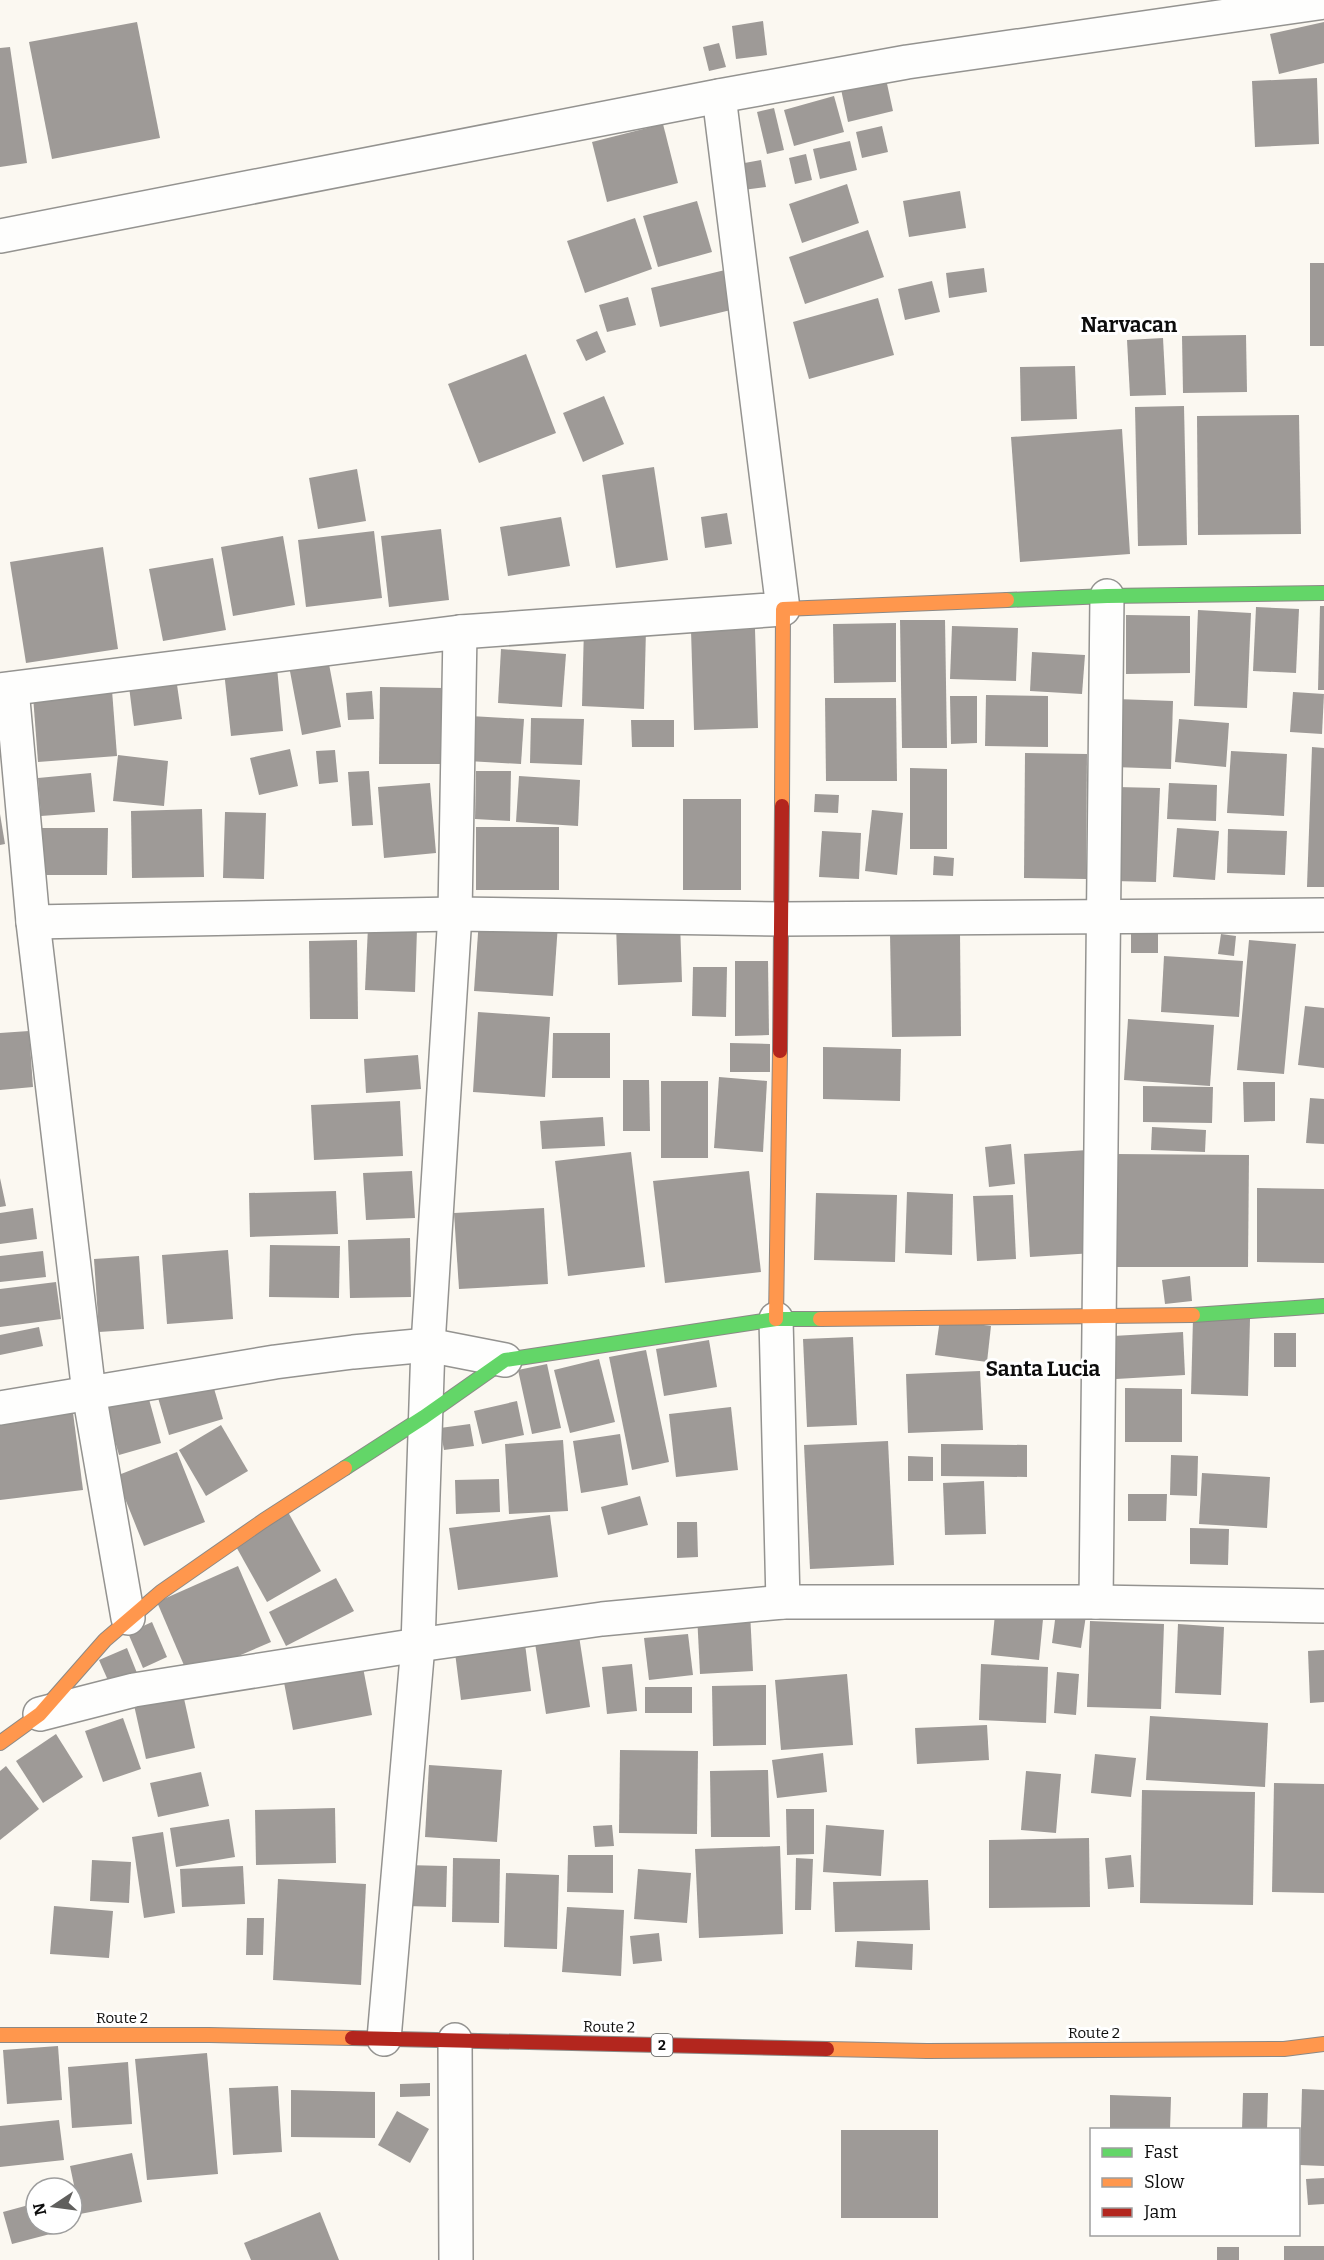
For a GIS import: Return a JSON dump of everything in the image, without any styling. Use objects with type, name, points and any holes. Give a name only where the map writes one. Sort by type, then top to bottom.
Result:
[{"type":"main road","points":[[776,1319],[782,919],[783,609],[1107,596],[1324,593]]},
{"type":"main road","points":[[0,1743],[40,1714],[105,1640],[161,1592],[263,1521],[424,1417],[505,1360],[776,1319],[1171,1317],[1324,1306]]},
{"type":"main road","name":"Route 2","points":[[0,2035],[209,2035],[927,2051],[1284,2049],[1324,2044]]},
{"type":"street","points":[[0,236],[718,96],[907,62],[1324,2]]},
{"type":"street","points":[[128,1618],[89,1394],[6,690],[460,632],[783,609],[718,96]]},
{"type":"street","points":[[1096,1602],[1107,596]]},
{"type":"street","points":[[384,2039],[418,1645],[424,1417],[455,914],[460,632]]},
{"type":"street","points":[[33,922],[455,914],[782,919],[1324,915]]},
{"type":"street","points":[[776,1319],[783,1602]]},
{"type":"street","points":[[0,1408],[275,1362],[353,1352],[428,1346],[505,1360]]},
{"type":"street","points":[[40,1714],[134,1690],[418,1645],[602,1619],[783,1602],[1096,1602],[1324,1606]]},
{"type":"street","points":[[455,2040],[456,2260]]},
{"type":"building","points":[[763,21],[767,55],[736,59],[732,26]]},
{"type":"building","points":[[137,22],[160,138],[52,159],[29,42]]},
{"type":"building","points":[[1324,22],[1324,63],[1279,74],[1270,34]]},
{"type":"building","points":[[719,43],[726,67],[709,71],[703,47]]},
{"type":"building","points":[[10,47],[27,163],[0,167],[0,48]]},
{"type":"building","points":[[884,70],[893,111],[848,122],[839,80]]},
{"type":"building","points":[[1317,78],[1319,144],[1255,147],[1252,81]]},
{"type":"building","points":[[834,96],[844,132],[794,146],[784,110]]},
{"type":"building","points":[[774,108],[784,150],[767,154],[757,112]]},
{"type":"building","points":[[663,124],[678,183],[607,202],[592,142]]},
{"type":"building","points":[[882,126],[888,152],[862,158],[856,132]]},
{"type":"building","points":[[850,141],[857,170],[820,179],[813,149]]},
{"type":"building","points":[[806,154],[812,180],[795,184],[789,158]]},
{"type":"building","points":[[761,160],[766,187],[743,190],[739,164]]},
{"type":"building","points":[[847,184],[859,223],[802,243],[789,204]]},
{"type":"building","points":[[960,191],[966,228],[909,237],[903,201]]},
{"type":"building","points":[[697,201],[712,252],[658,267],[643,216]]},
{"type":"building","points":[[635,218],[652,269],[585,293],[567,241]]},
{"type":"building","points":[[868,230],[884,277],[805,304],[789,257]]},
{"type":"building","points":[[1310,263],[1324,263],[1324,346],[1310,346]]},
{"type":"building","points":[[984,268],[987,292],[949,298],[946,273]]},
{"type":"building","points":[[725,270],[735,309],[660,327],[651,288]]},
{"type":"building","points":[[932,281],[940,312],[905,320],[898,289]]},
{"type":"building","points":[[628,297],[636,325],[607,332],[599,305]]},
{"type":"building","points":[[878,298],[894,355],[809,379],[793,322]]},
{"type":"building","points":[[597,331],[606,352],[586,361],[576,340]]},
{"type":"building","points":[[1246,335],[1247,392],[1183,393],[1182,336]]},
{"type":"building","points":[[1163,338],[1166,395],[1130,396],[1127,340]]},
{"type":"building","points":[[526,354],[556,433],[479,463],[448,384]]},
{"type":"building","points":[[1075,366],[1077,419],[1021,421],[1020,367]]},
{"type":"building","points":[[604,396],[624,444],[583,462],[563,413]]},
{"type":"building","points":[[1184,406],[1187,545],[1138,546],[1135,407]]},
{"type":"building","points":[[1299,415],[1301,534],[1198,535],[1197,416]]},
{"type":"building","points":[[1122,429],[1130,554],[1020,562],[1011,437]]},
{"type":"building","points":[[654,467],[668,560],[616,568],[602,475]]},
{"type":"building","points":[[357,469],[366,521],[318,529],[309,478]]},
{"type":"building","points":[[727,513],[732,544],[705,548],[701,517]]},
{"type":"building","points":[[561,517],[570,566],[508,576],[500,527]]},
{"type":"building","points":[[441,529],[449,600],[389,607],[381,536]]},
{"type":"building","points":[[374,531],[382,598],[306,607],[298,540]]},
{"type":"building","points":[[283,536],[295,605],[233,616],[221,547]]},
{"type":"building","points":[[103,547],[118,649],[26,663],[10,562]]},
{"type":"building","points":[[213,558],[226,630],[163,641],[149,569]]},
{"type":"building","points":[[1320,606],[1324,606],[1324,690],[1318,690]]},
{"type":"building","points":[[1256,607],[1299,609],[1296,673],[1253,671]]},
{"type":"building","points":[[1198,610],[1251,613],[1247,708],[1194,706]]},
{"type":"building","points":[[1126,615],[1190,616],[1190,673],[1126,674]]},
{"type":"building","points":[[900,620],[945,620],[947,748],[902,748]]},
{"type":"building","points":[[896,623],[896,682],[834,683],[833,624]]},
{"type":"building","points":[[952,626],[1018,628],[1016,681],[950,679]]},
{"type":"building","points":[[584,627],[646,629],[644,709],[582,706]]},
{"type":"building","points":[[755,629],[758,728],[694,730],[691,630]]},
{"type":"building","points":[[501,649],[566,654],[562,707],[498,703]]},
{"type":"building","points":[[1032,652],[1085,655],[1082,694],[1030,691]]},
{"type":"building","points":[[276,657],[283,731],[231,736],[223,662]]},
{"type":"building","points":[[328,659],[341,727],[302,735],[289,666]]},
{"type":"building","points":[[175,671],[182,719],[134,726],[128,679]]},
{"type":"building","points":[[380,687],[445,688],[445,764],[379,764]]},
{"type":"building","points":[[112,690],[117,756],[38,762],[33,696]]},
{"type":"building","points":[[372,691],[374,719],[348,720],[346,693]]},
{"type":"building","points":[[1293,692],[1324,694],[1322,734],[1290,732]]},
{"type":"building","points":[[986,695],[1048,696],[1048,747],[985,746]]},
{"type":"building","points":[[950,696],[977,696],[977,743],[951,744]]},
{"type":"building","points":[[825,698],[896,698],[897,781],[826,781]]},
{"type":"building","points":[[1116,699],[1173,701],[1171,769],[1114,767]]},
{"type":"building","points":[[470,716],[524,719],[521,764],[468,761]]},
{"type":"building","points":[[531,718],[584,719],[582,765],[530,763]]},
{"type":"building","points":[[1179,719],[1229,723],[1226,767],[1175,762]]},
{"type":"building","points":[[631,720],[674,720],[674,747],[632,747]]},
{"type":"building","points":[[1312,747],[1324,748],[1324,887],[1307,887]]},
{"type":"building","points":[[290,749],[298,786],[259,795],[250,758]]},
{"type":"building","points":[[335,750],[338,782],[319,784],[316,751]]},
{"type":"building","points":[[1231,751],[1287,754],[1284,816],[1227,813]]},
{"type":"building","points":[[1025,753],[1087,754],[1086,879],[1024,878]]},
{"type":"building","points":[[118,755],[168,761],[164,806],[113,801]]},
{"type":"building","points":[[910,768],[947,769],[947,849],[910,849]]},
{"type":"building","points":[[369,771],[373,825],[352,826],[348,772]]},
{"type":"building","points":[[476,771],[511,771],[510,821],[475,819]]},
{"type":"building","points":[[91,773],[95,812],[41,816],[38,778]]},
{"type":"building","points":[[519,776],[580,780],[578,826],[516,822]]},
{"type":"building","points":[[430,783],[436,853],[384,858],[378,787]]},
{"type":"building","points":[[1169,783],[1217,785],[1216,821],[1167,819]]},
{"type":"building","points":[[1117,787],[1160,788],[1156,882],[1113,881]]},
{"type":"building","points":[[815,794],[839,795],[838,813],[814,812]]},
{"type":"building","points":[[683,799],[741,799],[741,890],[683,890]]},
{"type":"building","points":[[202,809],[204,877],[132,878],[131,811]]},
{"type":"building","points":[[872,810],[903,813],[897,875],[865,871]]},
{"type":"building","points":[[225,812],[266,813],[264,879],[223,878]]},
{"type":"building","points":[[0,814],[5,844],[0,845]]},
{"type":"building","points":[[476,827],[559,827],[559,890],[476,890]]},
{"type":"building","points":[[42,828],[108,828],[107,875],[42,875]]},
{"type":"building","points":[[1177,828],[1219,831],[1215,880],[1173,877]]},
{"type":"building","points":[[1228,829],[1287,831],[1285,875],[1227,873]]},
{"type":"building","points":[[822,831],[861,833],[859,879],[819,877]]},
{"type":"building","points":[[934,856],[954,858],[953,876],[933,875]]},
{"type":"building","points":[[479,919],[558,924],[553,996],[474,991]]},
{"type":"building","points":[[680,922],[682,982],[618,985],[616,924]]},
{"type":"building","points":[[1158,923],[1158,953],[1131,953],[1131,924]]},
{"type":"building","points":[[368,927],[417,929],[415,992],[365,990]]},
{"type":"building","points":[[960,933],[961,1036],[892,1037],[890,934]]},
{"type":"building","points":[[1221,934],[1236,936],[1234,956],[1218,954]]},
{"type":"building","points":[[357,940],[358,1019],[310,1019],[309,941]]},
{"type":"building","points":[[1249,940],[1296,944],[1284,1074],[1237,1070]]},
{"type":"building","points":[[1164,956],[1243,961],[1239,1017],[1161,1012]]},
{"type":"building","points":[[735,961],[768,961],[769,1035],[735,1036]]},
{"type":"building","points":[[693,967],[727,967],[726,1017],[692,1016]]},
{"type":"building","points":[[1305,1006],[1324,1008],[1324,1068],[1298,1065]]},
{"type":"building","points":[[478,1012],[550,1017],[545,1097],[473,1092]]},
{"type":"building","points":[[1128,1019],[1214,1025],[1210,1086],[1124,1080]]},
{"type":"building","points":[[29,1031],[33,1087],[0,1090],[0,1033]]},
{"type":"building","points":[[553,1033],[610,1033],[610,1078],[552,1078]]},
{"type":"building","points":[[730,1043],[770,1044],[770,1072],[730,1072]]},
{"type":"building","points":[[823,1047],[901,1049],[900,1101],[823,1099]]},
{"type":"building","points":[[418,1055],[421,1089],[366,1093],[364,1059]]},
{"type":"building","points":[[719,1077],[767,1081],[763,1152],[714,1148]]},
{"type":"building","points":[[623,1080],[649,1080],[650,1131],[623,1131]]},
{"type":"building","points":[[661,1081],[708,1081],[708,1158],[661,1158]]},
{"type":"building","points":[[1243,1082],[1275,1082],[1275,1121],[1244,1122]]},
{"type":"building","points":[[1143,1086],[1213,1087],[1212,1123],[1143,1122]]},
{"type":"building","points":[[1310,1098],[1324,1099],[1324,1144],[1306,1143]]},
{"type":"building","points":[[400,1101],[403,1156],[314,1160],[311,1105]]},
{"type":"building","points":[[603,1117],[605,1146],[542,1149],[540,1121]]},
{"type":"building","points":[[1152,1127],[1206,1130],[1205,1152],[1151,1150]]},
{"type":"building","points":[[1011,1144],[1015,1184],[989,1187],[985,1147]]},
{"type":"building","points":[[1088,1150],[1094,1253],[1030,1257],[1024,1154]]},
{"type":"building","points":[[631,1152],[645,1267],[568,1276],[555,1161]]},
{"type":"building","points":[[1115,1154],[1249,1155],[1248,1267],[1115,1267]]},
{"type":"building","points":[[412,1171],[415,1218],[366,1220],[363,1173]]},
{"type":"building","points":[[749,1171],[761,1272],[665,1283],[653,1181]]},
{"type":"building","points":[[0,1178],[6,1206],[0,1207]]},
{"type":"building","points":[[1257,1188],[1324,1189],[1324,1263],[1257,1262]]},
{"type":"building","points":[[336,1191],[338,1234],[250,1237],[249,1193]]},
{"type":"building","points":[[907,1192],[953,1194],[952,1255],[905,1253]]},
{"type":"building","points":[[816,1193],[897,1195],[895,1262],[814,1260]]},
{"type":"building","points":[[1013,1195],[1016,1259],[977,1261],[973,1196]]},
{"type":"building","points":[[33,1208],[37,1239],[0,1244],[0,1213]]},
{"type":"building","points":[[544,1208],[548,1284],[459,1289],[454,1213]]},
{"type":"building","points":[[410,1238],[411,1297],[350,1298],[348,1240]]},
{"type":"building","points":[[270,1245],[340,1246],[339,1298],[269,1297]]},
{"type":"building","points":[[228,1250],[233,1319],[167,1324],[162,1255]]},
{"type":"building","points":[[43,1251],[46,1277],[0,1282],[0,1256]]},
{"type":"building","points":[[139,1256],[144,1329],[99,1332],[94,1259]]},
{"type":"building","points":[[1190,1276],[1192,1301],[1165,1304],[1162,1280]]},
{"type":"building","points":[[56,1282],[61,1319],[0,1327],[0,1289]]},
{"type":"building","points":[[1193,1318],[1250,1319],[1248,1396],[1191,1394]]},
{"type":"building","points":[[940,1319],[991,1326],[987,1362],[935,1355]]},
{"type":"building","points":[[39,1327],[43,1346],[0,1355],[0,1335]]},
{"type":"building","points":[[1183,1332],[1185,1375],[1116,1379],[1113,1336]]},
{"type":"building","points":[[1274,1333],[1296,1333],[1296,1367],[1274,1367]]},
{"type":"building","points":[[853,1337],[857,1425],[807,1427],[803,1339]]},
{"type":"building","points":[[709,1340],[717,1387],[664,1396],[656,1349]]},
{"type":"building","points":[[646,1350],[669,1462],[632,1470],[609,1357]]},
{"type":"building","points":[[599,1359],[615,1422],[570,1433],[554,1370]]},
{"type":"building","points":[[547,1364],[561,1428],[532,1434],[518,1370]]},
{"type":"building","points":[[980,1371],[983,1430],[908,1433],[906,1374]]},
{"type":"building","points":[[210,1375],[223,1419],[169,1435],[156,1391]]},
{"type":"building","points":[[1125,1388],[1182,1389],[1182,1442],[1125,1442]]},
{"type":"building","points":[[147,1392],[161,1443],[119,1455],[104,1404]]},
{"type":"building","points":[[517,1401],[524,1435],[482,1444],[474,1411]]},
{"type":"building","points":[[72,1405],[83,1490],[0,1500],[0,1414]]},
{"type":"building","points":[[731,1407],[738,1470],[676,1477],[669,1414]]},
{"type":"building","points":[[470,1424],[474,1446],[444,1450],[440,1428]]},
{"type":"building","points":[[221,1425],[248,1471],[206,1496],[179,1450]]},
{"type":"building","points":[[620,1434],[628,1485],[581,1493],[573,1441]]},
{"type":"building","points":[[563,1440],[568,1511],[509,1514],[505,1444]]},
{"type":"building","points":[[888,1441],[894,1565],[810,1569],[804,1445]]},
{"type":"building","points":[[941,1444],[1027,1445],[1027,1477],[941,1476]]},
{"type":"building","points":[[177,1452],[205,1522],[144,1546],[116,1476]]},
{"type":"building","points":[[1171,1455],[1198,1456],[1197,1496],[1170,1495]]},
{"type":"building","points":[[908,1456],[933,1457],[933,1481],[908,1481]]},
{"type":"building","points":[[1202,1473],[1270,1477],[1267,1528],[1199,1524]]},
{"type":"building","points":[[499,1479],[500,1512],[456,1514],[455,1480]]},
{"type":"building","points":[[984,1481],[986,1534],[945,1535],[943,1483]]},
{"type":"building","points":[[1128,1494],[1167,1494],[1166,1521],[1128,1521]]},
{"type":"building","points":[[640,1496],[648,1525],[608,1535],[601,1507]]},
{"type":"building","points":[[288,1512],[321,1571],[267,1602],[234,1543]]},
{"type":"building","points":[[550,1515],[558,1577],[458,1590],[449,1528]]},
{"type":"building","points":[[677,1522],[697,1522],[698,1557],[677,1558]]},
{"type":"building","points":[[1190,1528],[1229,1529],[1228,1565],[1190,1564]]},
{"type":"building","points":[[238,1566],[271,1642],[189,1677],[157,1602]]},
{"type":"building","points":[[336,1578],[354,1611],[286,1646],[269,1612]]},
{"type":"building","points":[[996,1604],[1044,1609],[1039,1660],[991,1655]]},
{"type":"building","points":[[1057,1605],[1087,1609],[1081,1648],[1052,1643]]},
{"type":"building","points":[[750,1612],[753,1671],[700,1674],[697,1614]]},
{"type":"building","points":[[1090,1621],[1164,1624],[1161,1709],[1087,1707]]},
{"type":"building","points":[[152,1622],[167,1657],[143,1668],[128,1633]]},
{"type":"building","points":[[1178,1624],[1224,1627],[1221,1695],[1175,1693]]},
{"type":"building","points":[[688,1634],[693,1675],[649,1680],[644,1638]]},
{"type":"building","points":[[524,1636],[531,1691],[461,1700],[454,1645]]},
{"type":"building","points":[[579,1636],[590,1707],[546,1714],[535,1643]]},
{"type":"building","points":[[127,1648],[137,1673],[110,1685],[99,1660]]},
{"type":"building","points":[[1324,1650],[1324,1702],[1310,1703],[1308,1651]]},
{"type":"building","points":[[362,1662],[372,1715],[293,1730],[283,1677]]},
{"type":"building","points":[[632,1664],[637,1711],[607,1714],[602,1667]]},
{"type":"building","points":[[981,1664],[1048,1667],[1046,1723],[979,1720]]},
{"type":"building","points":[[1057,1672],[1079,1674],[1076,1715],[1054,1713]]},
{"type":"building","points":[[847,1674],[853,1745],[781,1750],[775,1680]]},
{"type":"building","points":[[766,1685],[766,1745],[713,1746],[712,1686]]},
{"type":"building","points":[[645,1687],[692,1687],[692,1713],[645,1713]]},
{"type":"building","points":[[183,1694],[195,1748],[146,1759],[134,1705]]},
{"type":"building","points":[[1150,1716],[1268,1723],[1265,1787],[1146,1780]]},
{"type":"building","points":[[123,1718],[141,1769],[103,1782],[85,1731]]},
{"type":"building","points":[[987,1725],[989,1760],[917,1764],[915,1728]]},
{"type":"building","points":[[56,1734],[83,1777],[43,1803],[16,1761]]},
{"type":"building","points":[[620,1750],[698,1751],[697,1834],[619,1833]]},
{"type":"building","points":[[823,1753],[827,1792],[777,1798],[772,1760]]},
{"type":"building","points":[[1095,1754],[1136,1758],[1131,1797],[1091,1793]]},
{"type":"building","points":[[429,1765],[502,1770],[497,1842],[425,1837]]},
{"type":"building","points":[[6,1766],[39,1809],[0,1840],[0,1771]]},
{"type":"building","points":[[768,1770],[770,1837],[711,1837],[710,1771]]},
{"type":"building","points":[[1026,1771],[1061,1774],[1056,1833],[1021,1830]]},
{"type":"building","points":[[201,1772],[209,1806],[158,1817],[150,1783]]},
{"type":"building","points":[[1274,1783],[1324,1784],[1324,1893],[1272,1892]]},
{"type":"building","points":[[1142,1790],[1255,1792],[1253,1905],[1140,1903]]},
{"type":"building","points":[[335,1808],[336,1863],[256,1865],[255,1810]]},
{"type":"building","points":[[786,1809],[814,1809],[814,1854],[787,1855]]},
{"type":"building","points":[[229,1819],[235,1857],[176,1867],[170,1828]]},
{"type":"building","points":[[612,1825],[614,1846],[595,1847],[593,1826]]},
{"type":"building","points":[[826,1825],[884,1830],[881,1876],[823,1872]]},
{"type":"building","points":[[163,1832],[175,1913],[144,1918],[132,1837]]},
{"type":"building","points":[[1089,1838],[1090,1907],[989,1908],[989,1840]]},
{"type":"building","points":[[780,1846],[783,1934],[699,1938],[695,1849]]},
{"type":"building","points":[[568,1855],[613,1855],[613,1893],[567,1892]]},
{"type":"building","points":[[1131,1855],[1134,1887],[1108,1889],[1105,1858]]},
{"type":"building","points":[[453,1858],[500,1859],[499,1923],[452,1922]]},
{"type":"building","points":[[796,1858],[813,1859],[811,1910],[795,1910]]},
{"type":"building","points":[[92,1860],[131,1862],[129,1903],[90,1901]]},
{"type":"building","points":[[405,1865],[447,1866],[446,1907],[405,1906]]},
{"type":"building","points":[[243,1866],[245,1904],[182,1907],[180,1869]]},
{"type":"building","points":[[638,1869],[691,1873],[687,1923],[634,1919]]},
{"type":"building","points":[[506,1873],[559,1875],[557,1949],[504,1947]]},
{"type":"building","points":[[278,1879],[366,1884],[361,1985],[273,1980]]},
{"type":"building","points":[[928,1880],[930,1930],[835,1932],[833,1882]]},
{"type":"building","points":[[54,1906],[113,1911],[109,1958],[50,1954]]},
{"type":"building","points":[[567,1907],[624,1910],[621,1976],[562,1972]]},
{"type":"building","points":[[247,1918],[264,1918],[263,1955],[246,1955]]},
{"type":"building","points":[[659,1933],[662,1961],[633,1964],[630,1936]]},
{"type":"building","points":[[857,1941],[913,1944],[912,1970],[855,1967]]},
{"type":"building","points":[[58,2046],[62,2100],[7,2104],[3,2050]]},
{"type":"building","points":[[207,2053],[218,2174],[147,2180],[135,2059]]},
{"type":"building","points":[[128,2062],[132,2124],[72,2128],[68,2067]]},
{"type":"building","points":[[430,2083],[430,2096],[400,2097],[400,2084]]},
{"type":"building","points":[[278,2086],[282,2152],[233,2155],[229,2088]]},
{"type":"building","points":[[1302,2089],[1324,2090],[1324,2166],[1300,2165]]},
{"type":"building","points":[[291,2090],[375,2092],[375,2138],[291,2137]]},
{"type":"building","points":[[1243,2093],[1268,2093],[1267,2128],[1242,2128]]},
{"type":"building","points":[[1110,2095],[1171,2097],[1170,2128],[1110,2128]]},
{"type":"building","points":[[397,2111],[429,2129],[410,2163],[378,2145]]},
{"type":"building","points":[[59,2120],[64,2160],[0,2167],[0,2126]]},
{"type":"building","points":[[841,2130],[938,2130],[938,2218],[841,2218]]},
{"type":"building","points":[[132,2153],[142,2202],[84,2213],[84,2176],[72,2176],[70,2166]]},
{"type":"building","points":[[1324,2178],[1324,2204],[1308,2205],[1306,2179]]},
{"type":"building","points":[[24,2206],[24,2236],[43,2236],[12,2244],[3,2212]]},
{"type":"building","points":[[320,2212],[339,2260],[251,2260],[244,2243]]},
{"type":"building","points":[[1284,2246],[1324,2246],[1324,2260],[1284,2260]]},
{"type":"building","points":[[1217,2247],[1239,2247],[1239,2260],[1217,2260]]},
{"type":"traffic: fast","points":[[1007,600],[1324,593]]},
{"type":"traffic: fast","points":[[1193,1315],[1324,1306]]},
{"type":"traffic: fast","points":[[345,1468],[424,1417],[505,1360],[776,1319],[820,1319]]},
{"type":"traffic: slow","points":[[782,806],[783,609],[1007,600]]},
{"type":"traffic: slow","points":[[776,1319],[780,1051]]},
{"type":"traffic: slow","points":[[820,1319],[1193,1315]]},
{"type":"traffic: slow","points":[[0,1743],[40,1714],[105,1640],[161,1592],[263,1521],[345,1468]]},
{"type":"traffic: slow","points":[[0,2035],[352,2038]]},
{"type":"traffic: slow","points":[[827,2049],[927,2051],[1284,2049],[1324,2044]]},
{"type":"traffic: jam","points":[[780,1051],[782,806]]},
{"type":"traffic: jam","points":[[352,2038],[827,2049]]},
{"type":"district","name":"Narvacan","points":[[1129,325]]},
{"type":"district","name":"Santa Lucia","points":[[1043,1369]]}]
